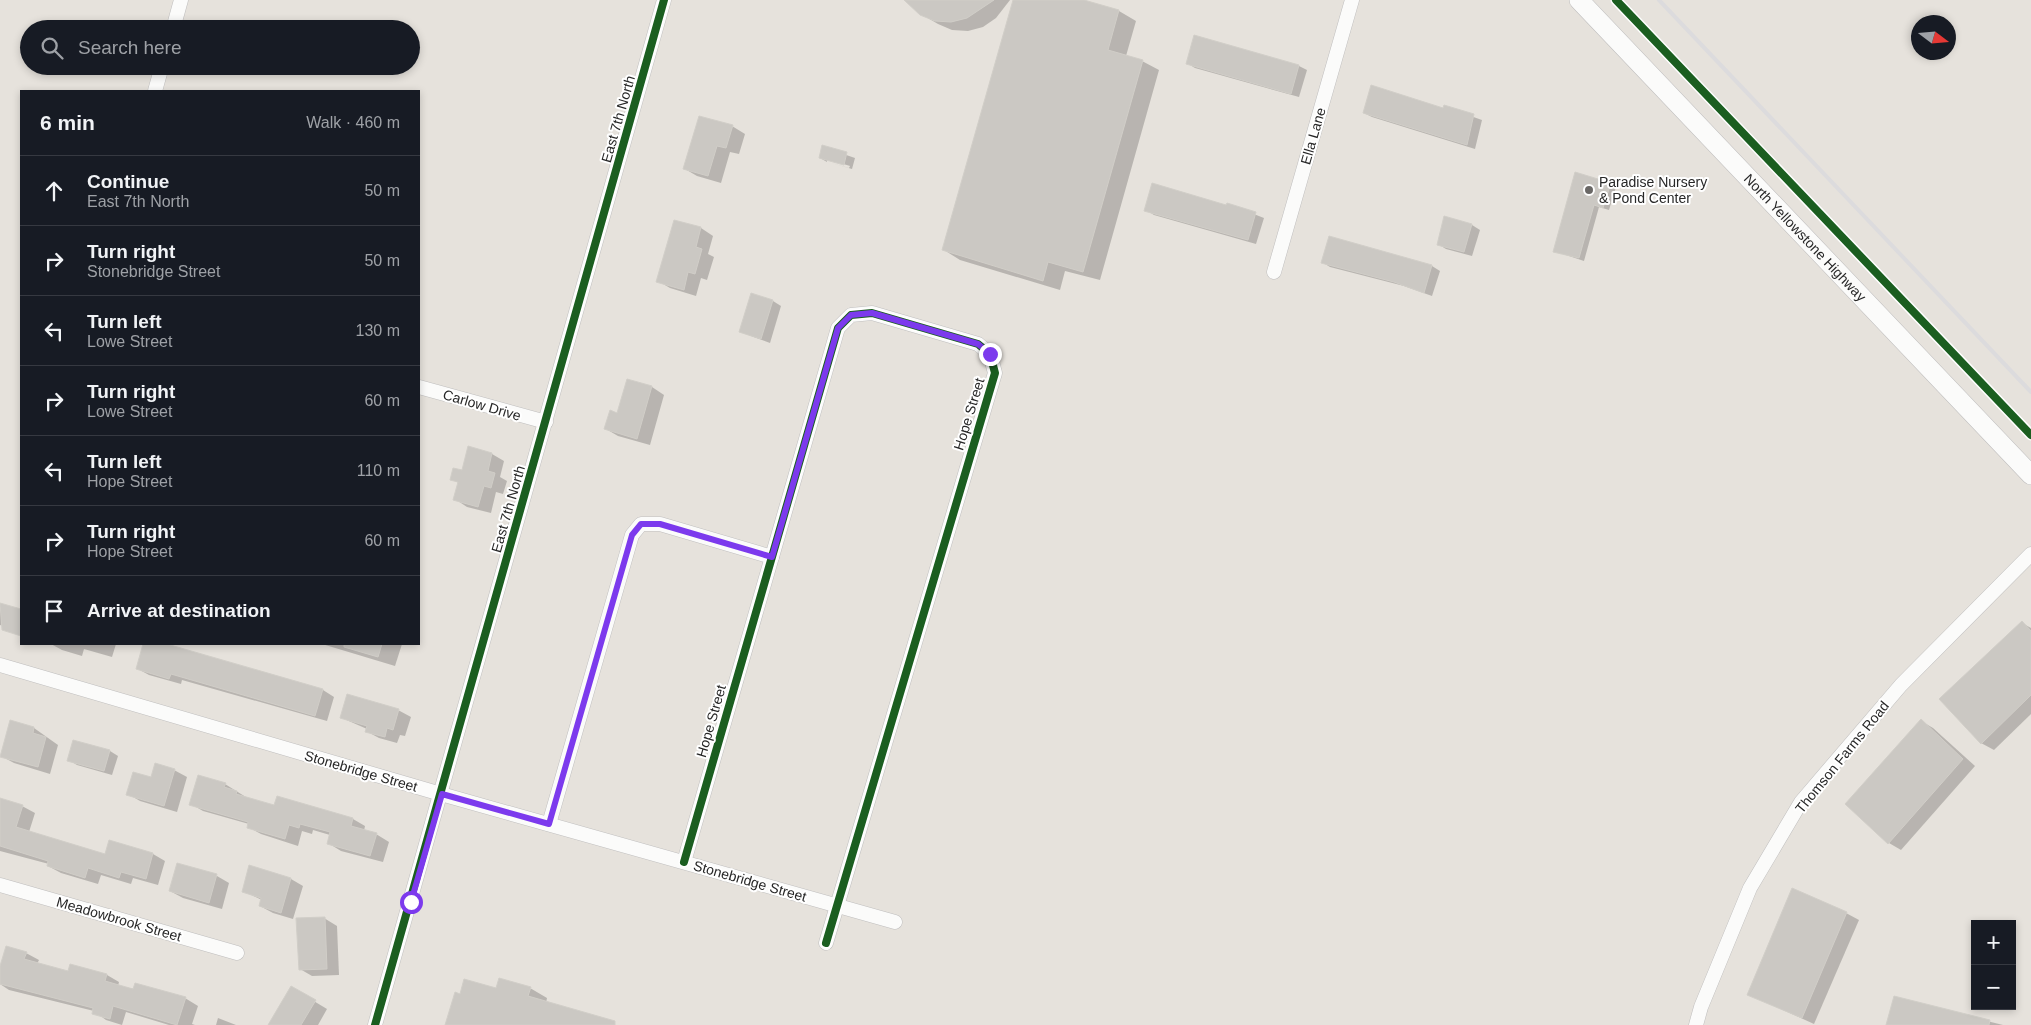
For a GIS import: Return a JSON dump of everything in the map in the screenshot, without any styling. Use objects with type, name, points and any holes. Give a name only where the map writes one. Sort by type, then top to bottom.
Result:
[{"type":"main road","name":"North Yellowstone Highway","points":[[1579,0],[2031,475]]},
{"type":"street","points":[[175,20],[181,0]]},
{"type":"street","name":"East 7th North","points":[[375,1025],[442,794],[664,0]]},
{"type":"street","name":"Ella Lane","points":[[1274,272],[1352,0]]},
{"type":"street","points":[[155,90],[159,75]]},
{"type":"street","name":"Hope Street","points":[[684,862],[838,328],[851,315],[872,313],[978,344],[990,354],[995,373],[826,943]]},
{"type":"street","name":"Carlow Drive","points":[[420,387],[546,422]]},
{"type":"street","points":[[549,824],[632,535],[641,524],[660,524],[772,557]]},
{"type":"street","name":"Thomson Farms Road","points":[[1696,1025],[1701,1007],[1750,888],[1802,802],[1900,685],[2031,554]]},
{"type":"street","name":"Stonebridge Street","points":[[0,666],[442,794],[895,922]]},
{"type":"street","name":"Meadowbrook Street","points":[[0,885],[238,953]]},
{"type":"building","points":[[904,0],[994,0],[967,18],[951,22],[935,21],[920,15]]},
{"type":"building","points":[[1013,0],[1084,0],[1119,10],[1108,50],[1143,60],[1083,272],[1048,262],[1043,281],[942,250]]},
{"type":"building","points":[[1194,35],[1299,65],[1291,94],[1186,64]]},
{"type":"building","points":[[1371,85],[1443,108],[1444,105],[1474,114],[1467,145],[1363,113]]},
{"type":"building","points":[[699,116],[733,125],[726,148],[717,146],[708,176],[683,169]]},
{"type":"building","points":[[822,145],[847,152],[844,165],[819,158]]},
{"type":"building","points":[[1575,172],[1611,183],[1603,208],[1594,205],[1579,258],[1553,252]]},
{"type":"building","points":[[1152,183],[1256,212],[1248,240],[1144,211]]},
{"type":"building","points":[[1444,216],[1472,224],[1464,252],[1437,245]]},
{"type":"building","points":[[674,220],[701,227],[696,247],[702,249],[695,274],[688,272],[684,290],[656,282]]},
{"type":"building","points":[[1329,236],[1432,265],[1424,293],[1394,282],[1321,263]]},
{"type":"building","points":[[751,293],[773,300],[761,339],[739,332]]},
{"type":"building","points":[[627,379],[652,386],[637,439],[604,429],[610,410],[617,413]]},
{"type":"building","points":[[468,446],[492,453],[488,471],[495,473],[491,488],[484,486],[478,507],[453,500],[458,482],[450,480],[453,468],[462,470]]},
{"type":"building","points":[[0,603],[20,609],[20,636],[2,630]]},
{"type":"building","points":[[2022,621],[2031,631],[2031,695],[1981,744],[1939,699]]},
{"type":"building","points":[[143,645],[170,645],[323,689],[315,716],[171,674],[169,679],[136,669]]},
{"type":"building","points":[[344,645],[382,645],[378,657],[344,647]]},
{"type":"building","points":[[347,694],[399,709],[393,730],[387,728],[385,737],[365,732],[367,726],[340,718]]},
{"type":"building","points":[[1921,719],[1963,759],[1888,844],[1845,804]]},
{"type":"building","points":[[10,720],[34,727],[33,733],[46,737],[38,767],[0,757]]},
{"type":"building","points":[[73,740],[110,750],[104,771],[67,761]]},
{"type":"building","points":[[155,763],[175,769],[164,806],[126,795],[133,772],[151,777]]},
{"type":"building","points":[[198,775],[226,783],[224,787],[237,791],[236,794],[274,805],[277,796],[353,818],[351,826],[377,833],[370,856],[327,844],[330,832],[300,824],[299,828],[289,825],[285,839],[247,828],[248,822],[189,805]]},
{"type":"building","points":[[0,798],[23,805],[16,827],[105,854],[109,840],[153,853],[146,879],[121,872],[119,878],[88,868],[85,878],[47,866],[48,861],[0,846]]},
{"type":"building","points":[[177,863],[217,874],[209,903],[169,891]]},
{"type":"building","points":[[249,865],[291,878],[281,913],[259,906],[261,898],[242,892]]},
{"type":"building","points":[[1792,888],[1847,912],[1802,1018],[1747,995]]},
{"type":"building","points":[[325,917],[327,969],[299,970],[296,918]]},
{"type":"building","points":[[6,946],[27,952],[24,959],[68,971],[70,964],[107,974],[105,981],[133,989],[135,983],[186,997],[177,1025],[113,1006],[110,1019],[92,1014],[93,1008],[0,984],[0,966]]},
{"type":"building","points":[[499,978],[531,987],[528,996],[615,1021],[615,1025],[445,1025],[455,992],[460,994],[464,979],[496,988]]},
{"type":"building","points":[[291,986],[316,1000],[301,1025],[268,1025]]},
{"type":"building","points":[[1894,996],[1990,1020],[1989,1025],[1886,1025]]},
{"type":"railway","points":[[1659,0],[2031,392]]},
{"type":"cycle path","points":[[375,1025],[664,0]]},
{"type":"cycle path","points":[[1616,0],[2031,435]]},
{"type":"cycle path","points":[[684,862],[838,328],[851,315],[872,313],[978,344],[990,354],[995,373],[826,943]]},
{"type":"place","name":"Paradise Nursery & Pond Center","points":[[1589,190]]},
{"type":"route","points":[[411,902],[442,794],[549,824],[632,535],[641,524],[660,524],[772,557],[838,328],[851,315],[872,313],[978,344],[990,354]]}]
